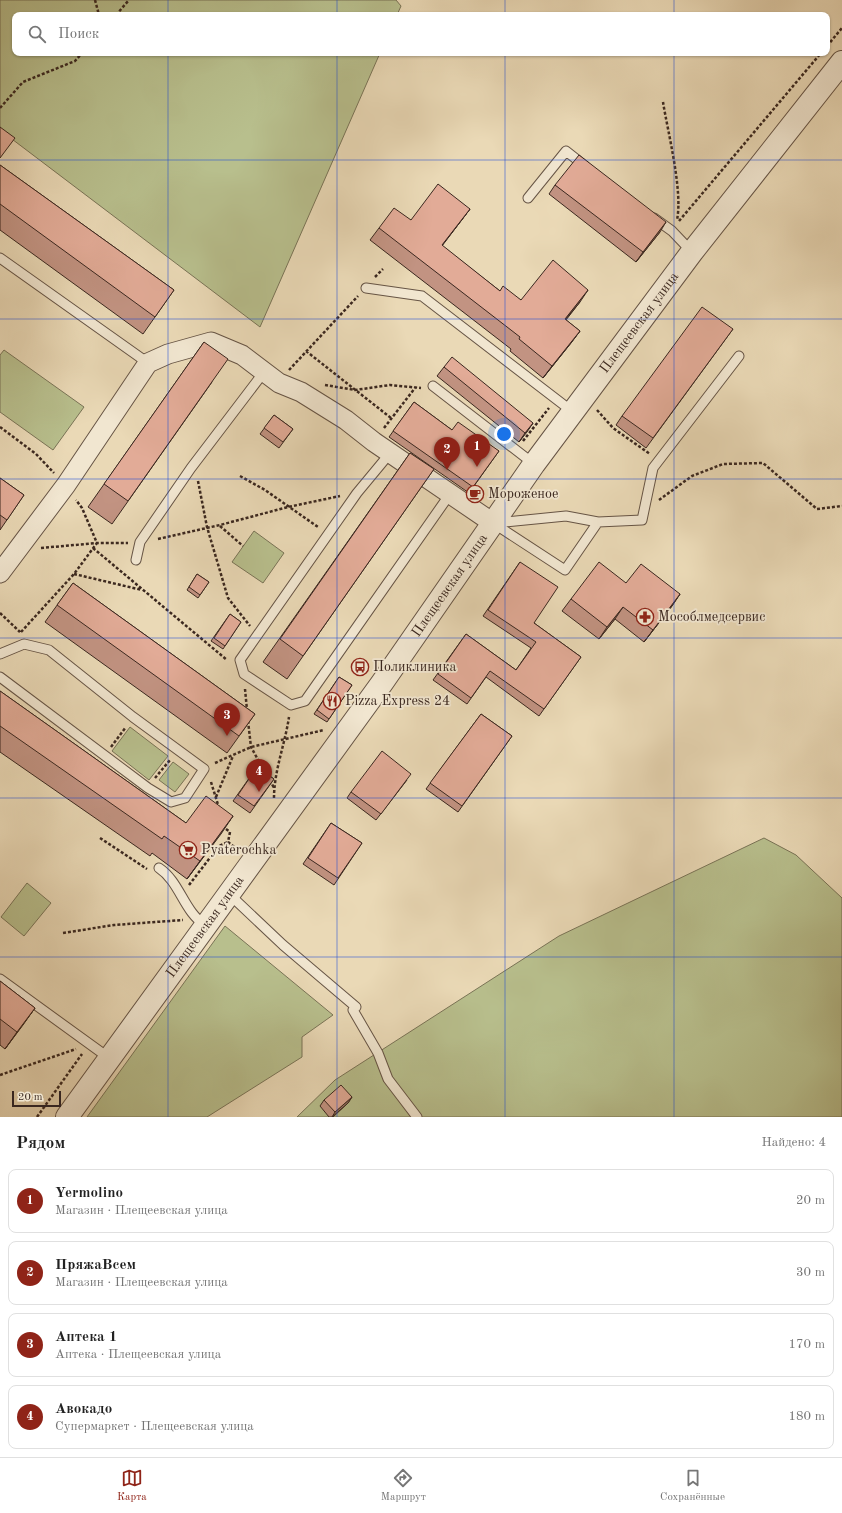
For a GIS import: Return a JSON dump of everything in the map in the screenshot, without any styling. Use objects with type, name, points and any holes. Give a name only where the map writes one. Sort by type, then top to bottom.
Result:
[{"type":"street","name":"Плещеевская улица","points":[[67,1117],[109,1058],[200,922],[228,894],[382,683],[493,523],[528,459],[842,62]]},
{"type":"street","points":[[0,572],[66,485],[148,363],[168,354],[211,342],[242,355],[279,383],[307,396],[493,523]]},
{"type":"lane","points":[[528,198],[566,151],[590,170]]},
{"type":"lane","points":[[647,212],[672,231],[692,252]]},
{"type":"lane","points":[[0,258],[148,363]]},
{"type":"lane","points":[[366,288],[422,296],[567,408]]},
{"type":"lane","points":[[493,523],[566,516],[598,522],[642,520],[653,468],[738,356]]},
{"type":"lane","points":[[136,560],[140,542],[191,468],[264,372]]},
{"type":"lane","points":[[433,386],[528,459]]},
{"type":"lane","points":[[391,452],[357,493],[240,660],[244,674],[291,704],[305,701],[450,494]]},
{"type":"lane","points":[[493,523],[565,570],[598,522]]},
{"type":"lane","points":[[0,654],[24,644],[49,650],[133,717],[204,769],[185,798],[171,802],[148,788],[0,677]]},
{"type":"lane","points":[[159,868],[168,874],[200,922]]},
{"type":"lane","points":[[228,894],[355,1008],[378,1053],[388,1079],[417,1117]]},
{"type":"lane","points":[[0,979],[109,1058]]},
{"type":"path","points":[[95,0],[98,12]]},
{"type":"path","points":[[119,12],[130,0]]},
{"type":"path","points":[[830,42],[842,28]]},
{"type":"path","points":[[0,108],[23,82],[75,61],[79,56]]},
{"type":"path","points":[[663,102],[677,191],[679,211],[676,224],[818,56]]},
{"type":"path","points":[[286,374],[383,269]]},
{"type":"path","points":[[306,351],[391,418]]},
{"type":"path","points":[[322,384],[355,390],[390,385],[416,388],[391,418],[381,433]]},
{"type":"path","points":[[528,459],[521,444],[551,405],[567,408]]},
{"type":"path","points":[[598,410],[613,428],[659,461]]},
{"type":"path","points":[[0,427],[36,454],[66,485],[82,508],[97,543]]},
{"type":"path","points":[[642,520],[655,503],[692,476],[723,464],[763,463],[817,509],[842,506]]},
{"type":"path","points":[[191,468],[200,484],[207,527],[228,598],[257,636]]},
{"type":"path","points":[[240,476],[265,490],[328,534]]},
{"type":"path","points":[[170,536],[207,527],[220,526],[288,506],[357,493]]},
{"type":"path","points":[[220,526],[243,546]]},
{"type":"path","points":[[20,632],[74,574],[97,543]]},
{"type":"path","points":[[18,550],[97,543],[126,543]]},
{"type":"path","points":[[93,548],[244,674],[247,712]]},
{"type":"path","points":[[74,574],[143,590]]},
{"type":"path","points":[[0,613],[20,632],[24,644]]},
{"type":"path","points":[[274,804],[274,788],[286,739],[291,704]]},
{"type":"path","points":[[105,755],[133,717]]},
{"type":"path","points":[[248,720],[251,746],[274,788]]},
{"type":"path","points":[[219,809],[204,769],[251,746],[326,729]]},
{"type":"path","points":[[148,788],[177,750]]},
{"type":"path","points":[[215,797],[233,756]]},
{"type":"path","points":[[223,822],[225,828]]},
{"type":"path","points":[[219,824],[230,832],[228,842]]},
{"type":"path","points":[[100,838],[146,869],[159,868]]},
{"type":"path","points":[[228,842],[244,853]]},
{"type":"path","points":[[179,889],[190,885],[219,846],[228,842]]},
{"type":"path","points":[[63,933],[114,925],[200,922]]},
{"type":"path","points":[[0,1075],[89,1044]]},
{"type":"path","points":[[37,1117],[89,1044]]},
{"type":"green space","points":[[0,0],[396,0],[401,6],[398,12],[12,12],[12,56],[379,56],[260,327],[0,130]]},
{"type":"green space","points":[[4,350],[84,407],[53,450],[0,412],[0,355]]},
{"type":"green space","points":[[254,531],[284,553],[263,583],[232,562]]},
{"type":"green space","points":[[130,727],[168,756],[149,780],[112,751]]},
{"type":"green space","points":[[173,762],[189,774],[175,792],[159,780]]},
{"type":"green space","points":[[764,838],[796,855],[842,898],[842,1117],[297,1117],[335,1080],[559,936]]},
{"type":"green space","points":[[27,883],[51,903],[24,936],[1,917]]},
{"type":"green space","points":[[225,926],[333,1015],[302,1037],[302,1057],[207,1117],[87,1117]]},
{"type":"building","points":[[0,127],[15,138],[0,158]]},
{"type":"building","points":[[579,155],[666,222],[643,252],[555,185]]},
{"type":"building","points":[[0,165],[174,290],[155,317],[0,204]]},
{"type":"building","points":[[438,184],[470,209],[442,245],[500,291],[503,286],[521,300],[553,260],[588,290],[565,319],[580,331],[552,366],[519,339],[520,337],[379,228],[394,208],[411,220]]},
{"type":"building","points":[[702,307],[733,329],[653,438],[622,416]]},
{"type":"building","points":[[204,342],[228,359],[128,501],[104,484]]},
{"type":"building","points":[[452,357],[533,423],[525,433],[444,367]]},
{"type":"building","points":[[414,402],[452,430],[458,422],[499,451],[473,487],[393,431]]},
{"type":"building","points":[[274,415],[293,429],[283,442],[264,428]]},
{"type":"building","points":[[410,453],[434,469],[303,656],[280,639]]},
{"type":"building","points":[[0,478],[24,495],[7,520],[0,515]]},
{"type":"building","points":[[520,562],[558,587],[534,623],[581,657],[544,709],[490,671],[471,698],[438,674],[466,634],[516,670],[536,642],[488,610]]},
{"type":"building","points":[[599,562],[626,583],[641,564],[680,594],[653,630],[623,607],[607,627],[571,599]]},
{"type":"building","points":[[197,574],[209,582],[200,595],[189,587]]},
{"type":"building","points":[[73,583],[255,714],[239,736],[57,605]]},
{"type":"building","points":[[230,614],[241,622],[225,646],[214,638]]},
{"type":"building","name":"Pizza Express 24","points":[[339,677],[352,685],[329,719],[317,710]]},
{"type":"building","points":[[0,691],[186,823],[206,796],[233,816],[200,861],[164,836],[162,839],[0,726]]},
{"type":"building","points":[[481,714],[512,736],[462,806],[430,783]]},
{"type":"building","points":[[382,751],[411,774],[381,814],[351,792]]},
{"type":"building","points":[[257,767],[274,779],[254,806],[238,795]]},
{"type":"building","points":[[331,823],[362,843],[338,878],[308,858]]},
{"type":"building","points":[[0,981],[35,1008],[17,1032],[0,1019]]},
{"type":"building","points":[[341,1085],[352,1097],[335,1112],[324,1100]]},
{"type":"place","name":"Yermolino","points":[[477,467]]},
{"type":"place","name":"ПряжаВсем","points":[[447,470]]},
{"type":"place","name":"Мороженое","points":[[475,494]]},
{"type":"place","name":"Мособлмедсервис","points":[[645,617]]},
{"type":"place","name":"Поликлиника","points":[[360,667]]},
{"type":"place","name":"Pizza Express 24","points":[[332,701]]},
{"type":"place","name":"Аптека 1","points":[[227,736]]},
{"type":"place","name":"Авокадо","points":[[259,792]]},
{"type":"place","name":"Pyaterochka","points":[[188,850]]}]
